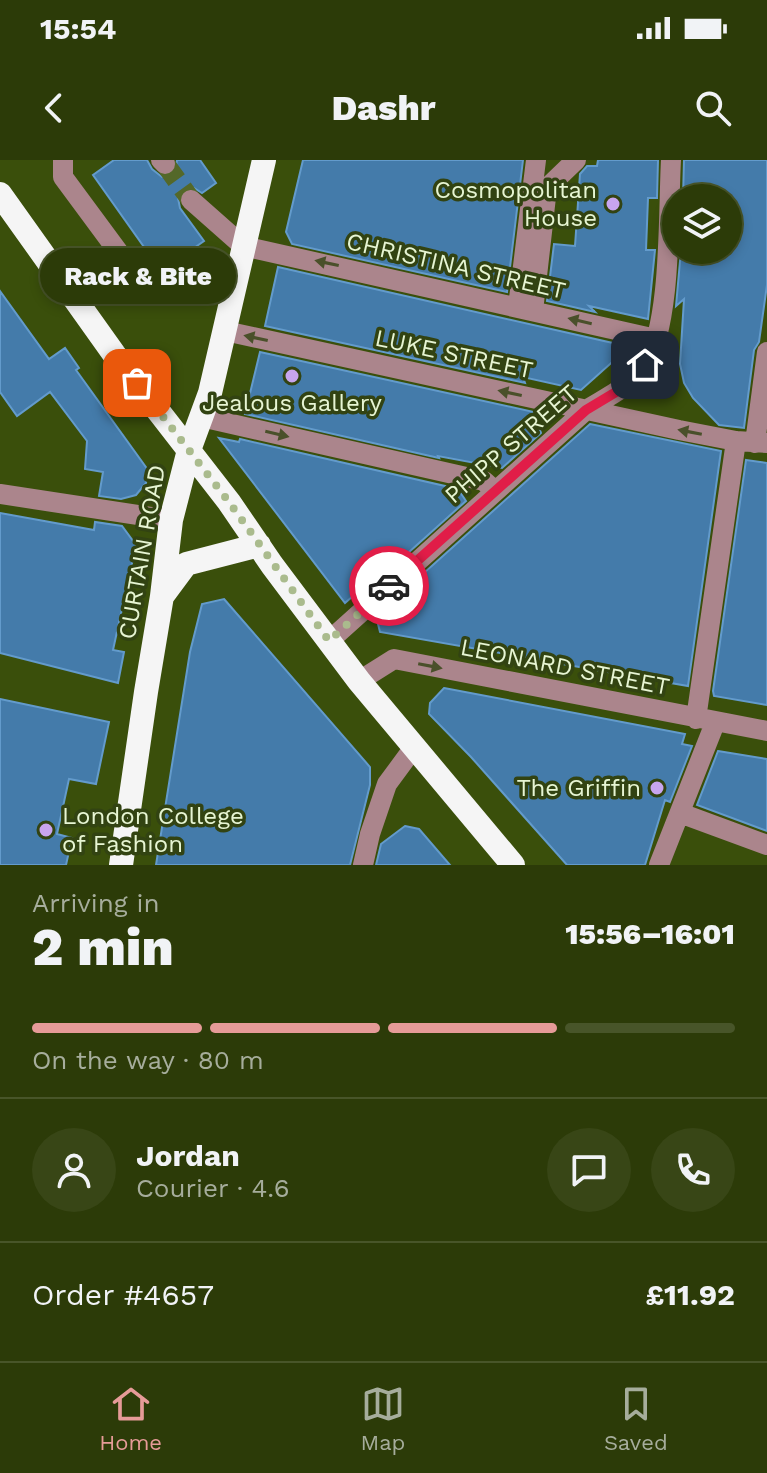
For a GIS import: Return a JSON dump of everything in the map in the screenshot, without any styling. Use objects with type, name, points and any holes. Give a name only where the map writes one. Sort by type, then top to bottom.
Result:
[{"type":"highway","name":"CURTAIN ROAD","points":[[121,865],[171,520],[189,450],[210,393],[264,160]]},
{"type":"highway","points":[[0,194],[114,354],[189,450],[359,681],[513,865]]},
{"type":"highway","points":[[162,596],[186,564],[259,545]]},
{"type":"street","points":[[63,160],[63,177],[148,292]]},
{"type":"street","points":[[526,309],[536,160]]},
{"type":"street","points":[[526,309],[547,188],[576,160]]},
{"type":"street","name":"PHIPP STREET","points":[[329,641],[586,410],[626,386],[645,365],[662,318],[671,160]]},
{"type":"street","points":[[191,200],[243,246]]},
{"type":"street","name":"CHRISTINA STREET","points":[[243,246],[656,339]]},
{"type":"street","name":"LUKE STREET","points":[[225,331],[753,443]]},
{"type":"street","points":[[659,865],[680,813],[706,721],[767,353]]},
{"type":"street","points":[[201,417],[484,481],[495,491]]},
{"type":"street","points":[[0,494],[171,520]]},
{"type":"street","name":"LEONARD STREET","points":[[359,681],[394,659],[767,731]]},
{"type":"street","points":[[363,865],[387,784],[415,746]]},
{"type":"street","points":[[680,813],[767,845]]},
{"type":"building","points":[[114,160],[147,160],[162,177],[175,173],[177,160],[200,160],[216,183],[202,193],[186,188],[178,198],[180,208],[204,241],[161,271],[93,175]]},
{"type":"building","points":[[303,160],[523,160],[507,292],[292,244],[286,232]]},
{"type":"building","name":"Cosmopolitan House","points":[[598,160],[658,160],[657,198],[648,198],[646,250],[655,250],[648,319],[589,306],[595,312],[547,301],[554,244],[575,246],[580,174],[587,166],[597,166]]},
{"type":"building","points":[[684,160],[767,160],[767,285],[759,342],[754,350],[744,428],[719,425],[693,398],[684,383],[680,364],[684,299],[676,306],[680,264],[742,264],[742,184],[683,184]]},
{"type":"building","points":[[278,267],[628,348],[581,390],[523,377],[525,383],[265,326]]},
{"type":"building","points":[[0,291],[49,359],[65,348],[79,368],[76,370],[148,470],[146,483],[136,495],[121,499],[99,496],[103,472],[85,469],[87,441],[50,392],[17,416],[0,392]]},
{"type":"building","points":[[260,352],[534,412],[541,433],[502,468],[439,458],[245,414]]},
{"type":"building","points":[[590,424],[721,451],[688,686],[380,632],[376,616]]},
{"type":"building","points":[[219,438],[239,442],[240,439],[458,489],[466,501],[370,587],[369,582],[345,603]]},
{"type":"building","points":[[746,460],[767,463],[767,705],[714,696],[713,691]]},
{"type":"building","points":[[0,513],[94,530],[95,522],[122,526],[136,545],[113,650],[124,652],[118,683],[0,653]]},
{"type":"building","points":[[224,599],[370,767],[370,785],[350,865],[156,865],[190,652],[202,604]]},
{"type":"building","points":[[444,688],[685,734],[682,744],[692,746],[670,802],[665,800],[645,865],[567,865],[429,714],[430,703]]},
{"type":"building","points":[[0,699],[109,722],[96,784],[69,779],[57,834],[72,838],[66,865],[0,865]]},
{"type":"building","points":[[718,751],[767,759],[767,831],[697,805]]},
{"type":"building","points":[[405,826],[419,829],[450,865],[376,865],[381,844]]},
{"type":"tunnel","points":[[165,164],[191,200]]},
{"type":"way so far","points":[[137,383],[229,502],[329,641],[389,586]]},
{"type":"place","name":"Cosmopolitan House","points":[[613,204]]},
{"type":"place","name":"Jealous Gallery","points":[[292,376]]},
{"type":"place","name":"Rack & Bite","points":[[137,383]]},
{"type":"place","name":"The Griffin","points":[[657,788]]},
{"type":"place","name":"London College of Fashion","points":[[46,830]]},
{"type":"route","points":[[389,586],[586,410],[626,386],[645,365]]}]
